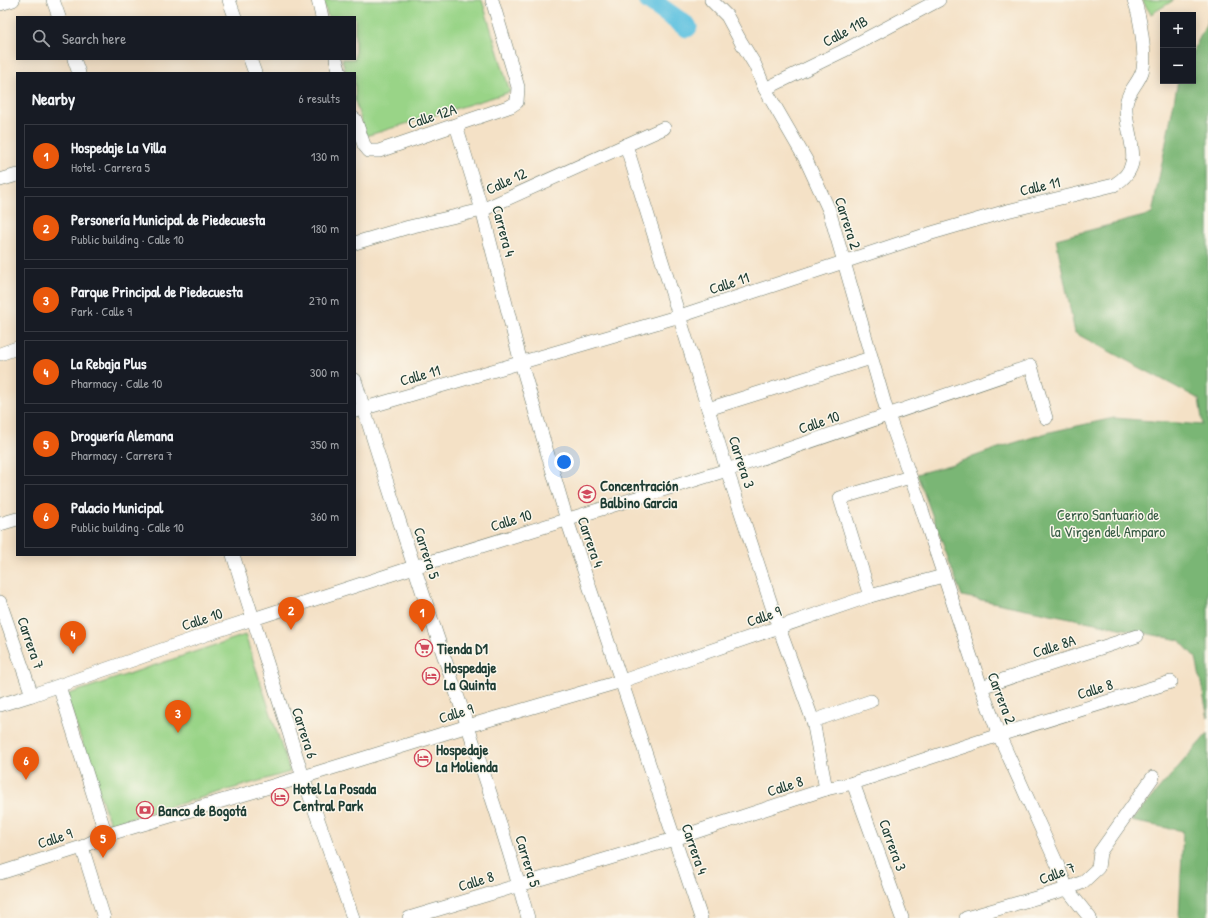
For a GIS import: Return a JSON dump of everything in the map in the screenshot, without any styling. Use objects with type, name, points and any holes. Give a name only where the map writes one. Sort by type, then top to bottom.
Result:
[{"type":"street","points":[[0,4],[13,0]]},
{"type":"street","points":[[53,0],[59,16]]},
{"type":"street","points":[[230,0],[235,16]]},
{"type":"street","points":[[318,0],[322,16]]},
{"type":"street","name":"Calle 12A","points":[[356,122],[364,146],[369,151],[379,150],[511,106],[517,102],[518,88],[492,0]]},
{"type":"street","name":"Carrera 2","points":[[711,0],[727,16],[755,65],[765,89],[806,160],[829,210],[888,415],[919,501],[981,687],[999,735],[1067,889],[1090,918]]},
{"type":"street","name":"Calle 11B","points":[[765,89],[843,51],[939,0]]},
{"type":"street","name":"Calle 11","points":[[359,409],[680,316],[925,234],[999,213],[1114,186],[1123,180],[1129,171],[1133,159],[1126,118],[1126,104],[1129,94],[1142,72],[1144,52],[1134,0]]},
{"type":"street","points":[[74,60],[79,72]]},
{"type":"street","points":[[250,60],[255,72]]},
{"type":"street","points":[[336,60],[340,72]]},
{"type":"street","name":"Carrera 4","points":[[456,125],[482,210],[521,362],[567,520],[701,918]]},
{"type":"street","name":"Calle 12","points":[[356,243],[410,227],[482,210],[664,128]]},
{"type":"street","name":"Carrera 3","points":[[626,145],[727,470],[779,628],[813,721],[826,789]]},
{"type":"street","points":[[0,180],[16,175]]},
{"type":"street","points":[[0,354],[16,348]]},
{"type":"street","points":[[708,409],[871,358]]},
{"type":"street","name":"Calle 10","points":[[0,705],[219,630],[414,567],[727,470],[1031,366],[1046,418]]},
{"type":"street","name":"Carrera 5","points":[[356,387],[359,409],[468,726],[519,884],[528,918]]},
{"type":"street","points":[[870,596],[840,498],[910,477]]},
{"type":"street","points":[[0,524],[16,518]]},
{"type":"street","name":"Carrera 6","points":[[233,556],[303,777],[353,918]]},
{"type":"street","name":"Calle 9","points":[[0,873],[82,847],[106,835],[622,681],[870,596],[944,576]]},
{"type":"street","name":"Carrera 7","points":[[0,602],[32,695]]},
{"type":"street","name":"Calle 8A","points":[[981,687],[1137,636]]},
{"type":"street","name":"Calle 8","points":[[409,918],[674,839],[826,789],[853,783],[999,735],[1171,682]]},
{"type":"street","points":[[59,686],[106,835]]},
{"type":"street","points":[[813,721],[871,701]]},
{"type":"street","name":"Calle 7","points":[[966,918],[1067,889],[1083,882],[1098,868],[1100,852],[1153,777]]},
{"type":"street","name":"Carrera 3","points":[[853,783],[902,918]]},
{"type":"street","points":[[82,847],[104,918]]},
{"type":"green space","points":[[323,0],[482,0],[510,92],[366,136],[356,104],[356,72],[346,72],[342,60],[356,60],[356,16],[328,16]]},
{"type":"green space","points":[[1142,0],[1174,0],[1151,14]]},
{"type":"green space","name":"Cerro Santuario de la Virgen del Amparo","points":[[1208,18],[1208,718],[1196,658],[1179,640],[962,596],[917,474],[953,464],[1050,432],[1114,418],[1203,425],[1199,399],[1075,333],[1056,239],[1152,214],[1177,84],[1196,84],[1196,45]]},
{"type":"green space","points":[[245,635],[290,772],[110,824],[66,695]]},
{"type":"green space","points":[[1208,733],[1208,918],[1179,918],[1183,831],[1131,821]]},
{"type":"waterway","points":[[649,0],[687,27]]},
{"type":"place","name":"Concentración Balbino Garcia","points":[[587,494]]},
{"type":"place","name":"Personería Municipal de Piedecuesta","points":[[291,630]]},
{"type":"place","name":"Hospedaje La Villa","points":[[422,632]]},
{"type":"place","name":"Tienda D1","points":[[424,648]]},
{"type":"place","name":"La Rebaja Plus","points":[[73,654]]},
{"type":"place","name":"Hospedaje La Quinta","points":[[431,676]]},
{"type":"place","name":"Parque Principal de Piedecuesta","points":[[178,733]]},
{"type":"place","name":"Hospedaje La Molienda","points":[[423,758]]},
{"type":"place","name":"Palacio Municipal","points":[[26,780]]},
{"type":"place","name":"Hotel La Posada Central Park","points":[[280,797]]},
{"type":"place","name":"Banco de Bogotá","points":[[145,810]]},
{"type":"place","name":"Droguería Alemana","points":[[103,858]]}]
